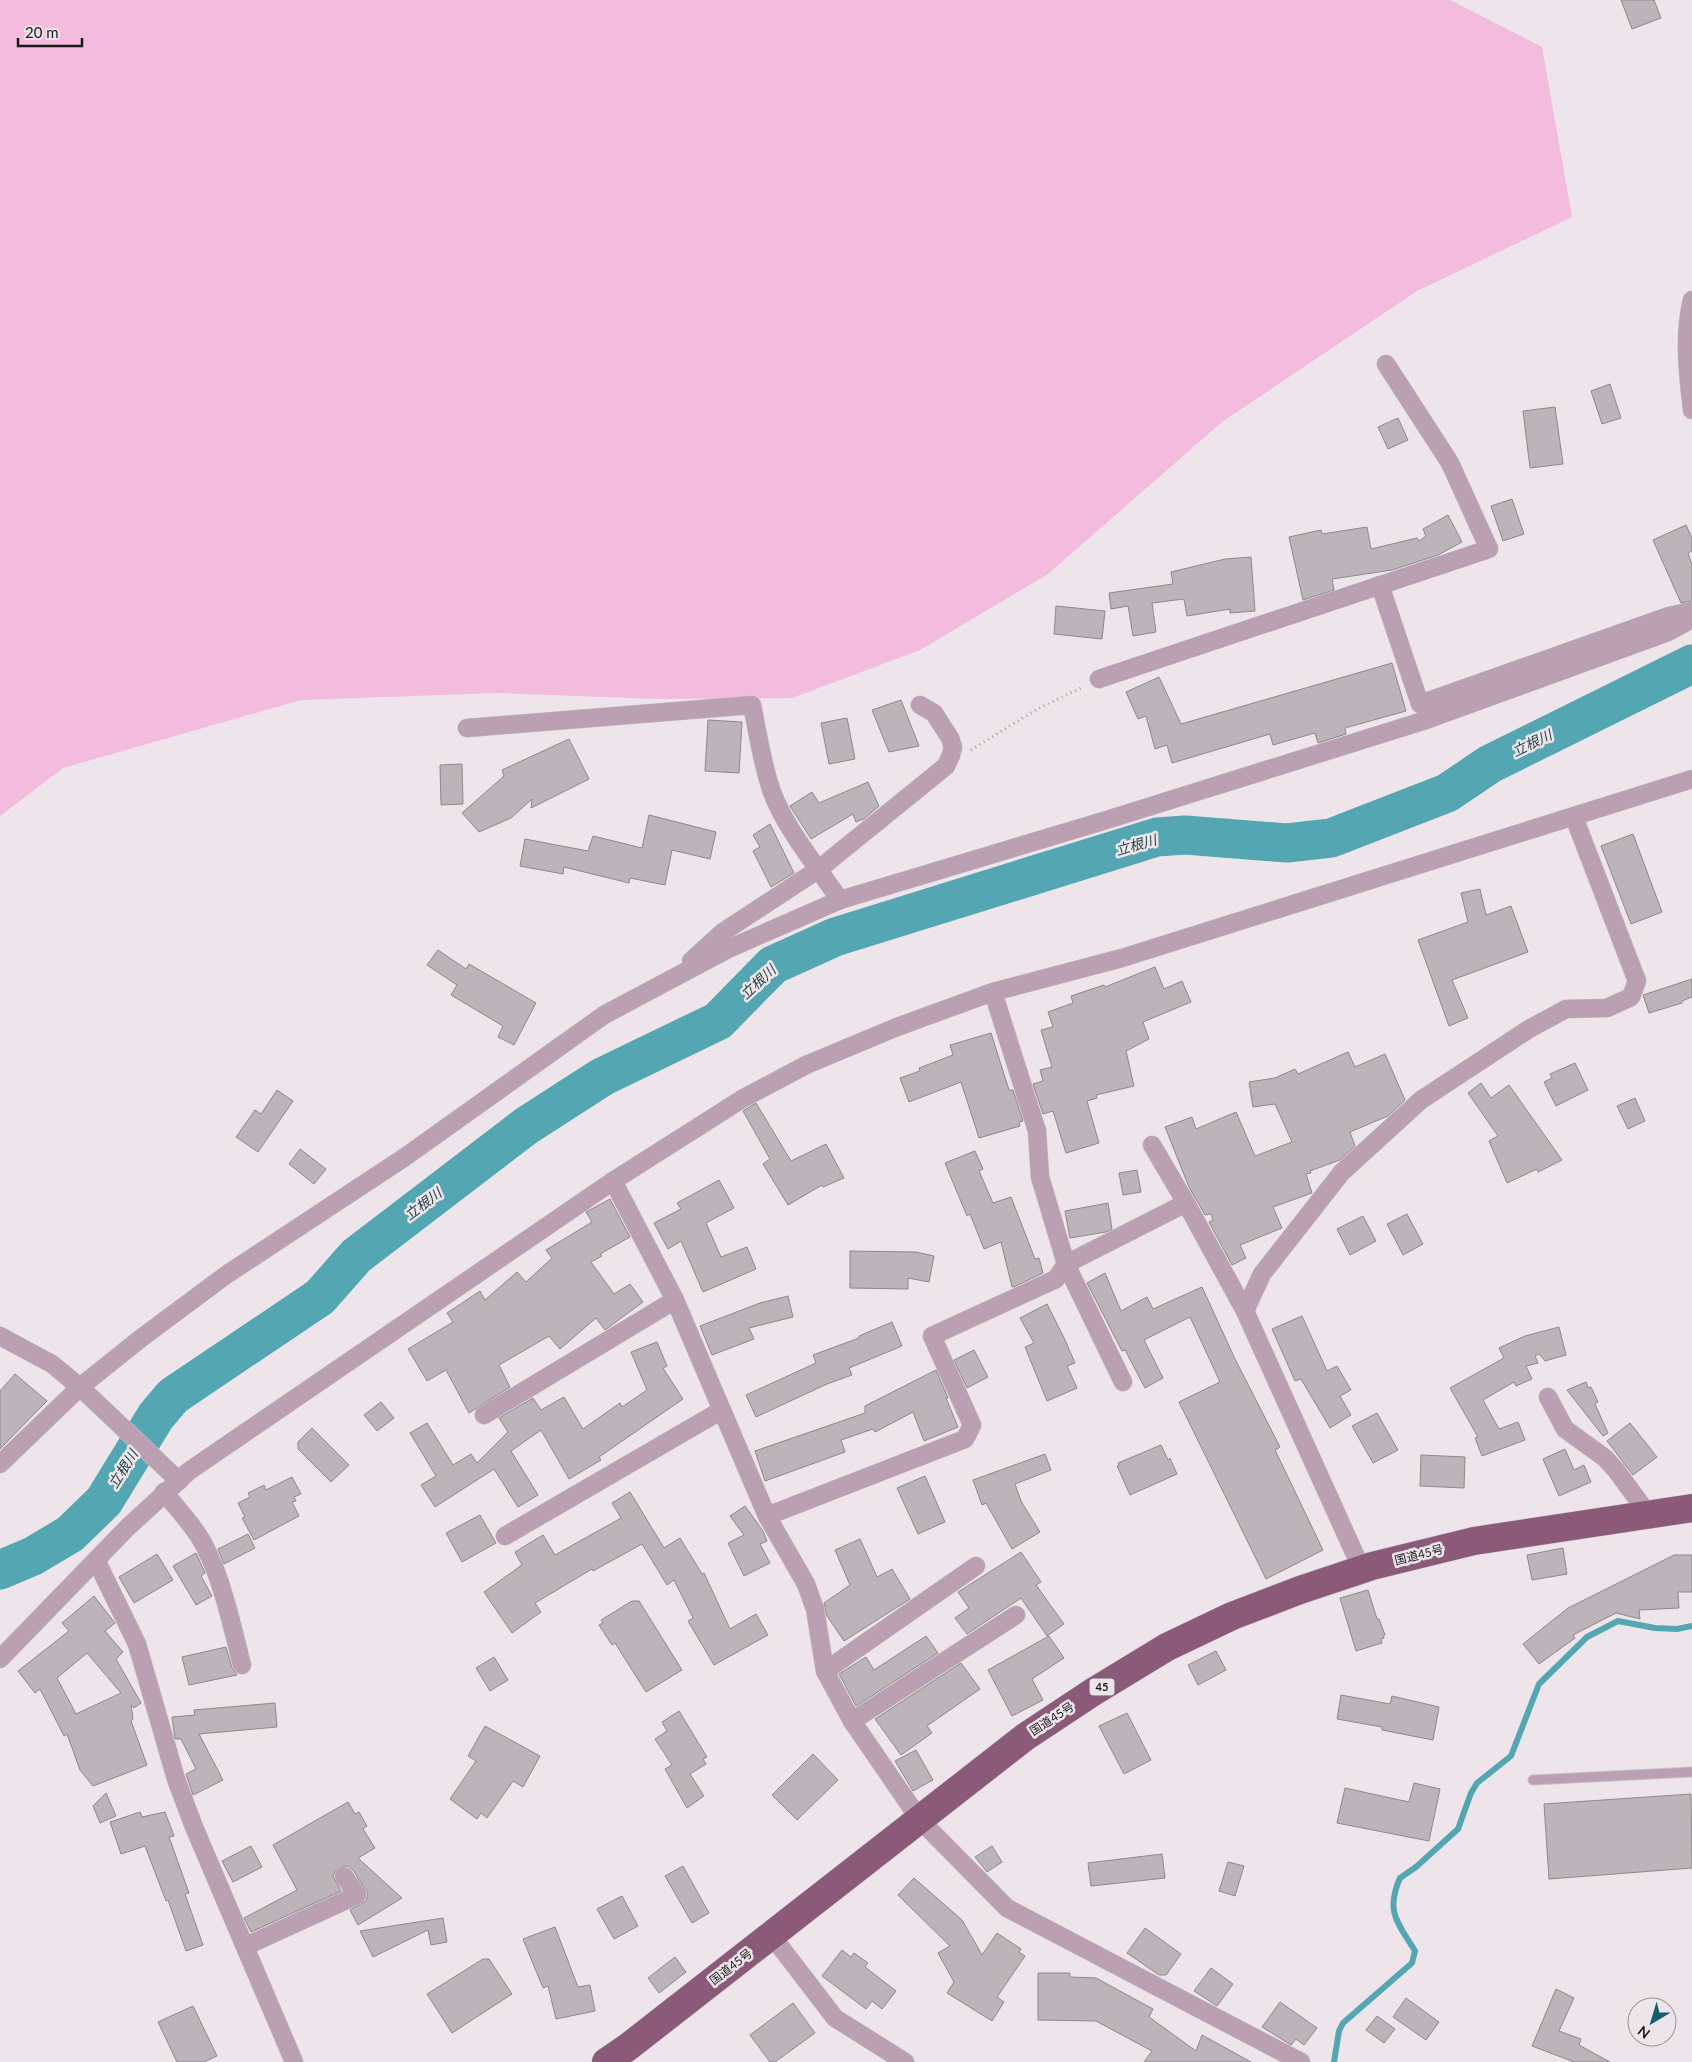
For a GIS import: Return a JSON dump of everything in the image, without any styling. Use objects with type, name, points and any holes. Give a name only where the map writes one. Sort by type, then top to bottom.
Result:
[{"type":"highway","name":"国道45号","points":[[606,2062],[772,1936],[1025,1737],[1093,1692],[1168,1647],[1232,1616],[1300,1590],[1362,1570],[1474,1541],[1692,1508]]},
{"type":"street","points":[[1692,300],[1688,316],[1686,356],[1692,410]]},
{"type":"street","points":[[1099,679],[1489,549],[1450,463],[1386,364]]},
{"type":"street","points":[[1380,586],[1420,704],[1669,616],[1692,611]]},
{"type":"street","points":[[0,1464],[140,1338],[226,1275],[405,1157],[604,1015],[728,949],[840,900],[1109,820],[1423,720],[1668,632],[1692,619]]},
{"type":"street","points":[[467,728],[752,705],[765,769],[773,794],[795,835],[840,900]]},
{"type":"street","points":[[672,978],[723,932],[819,869],[946,766],[953,747],[950,738],[934,713],[920,705]]},
{"type":"street","points":[[0,1659],[164,1492],[174,1477],[214,1453],[613,1180],[742,1099],[806,1065],[897,1027],[993,992],[1122,958],[1692,779]]},
{"type":"street","points":[[1245,1311],[1262,1274],[1342,1172],[1421,1100],[1529,1029],[1566,1010],[1607,1008],[1631,997],[1637,981],[1574,817]]},
{"type":"street","points":[[993,992],[1038,1131],[1040,1177],[1066,1264],[1123,1382]]},
{"type":"street","points":[[1152,1145],[1245,1311],[1362,1570]]},
{"type":"street","points":[[613,1180],[676,1300],[767,1516],[806,1584],[815,1609],[825,1671],[852,1721],[920,1820],[1007,1908],[1301,2062]]},
{"type":"street","points":[[767,1516],[965,1439],[972,1425],[932,1336],[1056,1278],[1066,1264],[1186,1203]]},
{"type":"street","points":[[484,1415],[676,1300]]},
{"type":"street","points":[[0,1336],[52,1364],[83,1389],[174,1477]]},
{"type":"street","points":[[1548,1397],[1565,1429],[1605,1458],[1648,1514]]},
{"type":"street","points":[[506,1536],[722,1410]]},
{"type":"street","points":[[164,1492],[196,1532],[207,1550],[216,1571],[242,1665]]},
{"type":"street","points":[[96,1560],[137,1644],[176,1779],[194,1828],[294,2062]]},
{"type":"street","points":[[825,1671],[976,1566]]},
{"type":"street","points":[[852,1721],[1016,1615]]},
{"type":"street","points":[[246,1946],[357,1895],[344,1876]]},
{"type":"street","points":[[772,1936],[835,2018],[906,2062]]},
{"type":"lane","points":[[1533,1780],[1692,1772]]},
{"type":"path","points":[[946,766],[1037,709],[1099,679]]},
{"type":"shaded area","points":[[0,0],[1450,0],[1542,47],[1572,217],[1417,291],[1222,422],[1048,574],[920,650],[792,698],[658,699],[498,693],[301,700],[63,768],[0,816]]},
{"type":"building","points":[[1621,0],[1654,0],[1661,18],[1632,29]]},
{"type":"building","points":[[1610,384],[1621,418],[1602,424],[1591,391]]},
{"type":"building","points":[[1555,407],[1563,464],[1530,468],[1523,411]]},
{"type":"building","points":[[1398,418],[1408,440],[1388,449],[1378,427]]},
{"type":"building","points":[[1512,499],[1524,534],[1503,541],[1491,506]]},
{"type":"building","points":[[1448,515],[1462,542],[1438,555],[1392,570],[1332,579],[1334,590],[1303,600],[1289,537],[1321,530],[1322,534],[1367,527],[1371,549],[1417,538],[1419,541],[1426,536],[1423,529]]},
{"type":"building","points":[[1686,525],[1692,538],[1692,551],[1688,553],[1692,565],[1692,601],[1681,603],[1653,540]]},
{"type":"building","points":[[1251,557],[1255,611],[1230,613],[1230,609],[1187,616],[1184,599],[1152,603],[1156,632],[1133,636],[1128,606],[1111,609],[1109,593],[1173,584],[1171,572],[1225,559]]},
{"type":"building","points":[[1056,606],[1105,611],[1102,639],[1054,634]]},
{"type":"building","points":[[1392,663],[1406,711],[1345,728],[1346,734],[1318,743],[1315,733],[1273,745],[1270,734],[1172,763],[1167,745],[1155,749],[1146,716],[1138,719],[1126,692],[1159,677],[1181,724]]},
{"type":"building","points":[[901,700],[919,746],[889,752],[872,710]]},
{"type":"building","points":[[847,718],[855,759],[829,764],[821,723]]},
{"type":"building","points":[[708,720],[742,722],[739,773],[705,771]]},
{"type":"building","points":[[569,739],[589,779],[531,808],[532,799],[511,818],[479,832],[462,813],[504,776],[502,770]]},
{"type":"building","points":[[462,764],[463,804],[441,805],[440,765]]},
{"type":"building","points":[[868,782],[879,806],[864,819],[856,822],[853,814],[811,839],[790,806],[812,792],[819,803]]},
{"type":"building","points":[[649,815],[716,832],[710,859],[672,850],[665,885],[630,878],[629,883],[564,867],[563,874],[520,866],[525,839],[588,851],[593,836],[642,848]]},
{"type":"building","points":[[770,824],[794,873],[771,887],[753,851],[760,847],[753,835]]},
{"type":"building","points":[[1633,834],[1662,912],[1631,924],[1601,846]]},
{"type":"building","points":[[1480,889],[1486,915],[1511,906],[1528,952],[1452,980],[1468,1018],[1449,1026],[1418,940],[1468,922],[1461,893]]},
{"type":"building","points":[[438,950],[466,969],[469,964],[536,1003],[514,1045],[498,1037],[503,1026],[451,995],[457,985],[427,965]]},
{"type":"building","points":[[1155,967],[1164,989],[1182,981],[1191,1002],[1143,1022],[1149,1039],[1126,1051],[1134,1086],[1096,1095],[1097,1098],[1087,1101],[1099,1143],[1066,1153],[1053,1111],[1043,1114],[1033,1084],[1043,1081],[1040,1070],[1052,1067],[1041,1030],[1053,1027],[1048,1012],[1073,1003],[1071,996],[1104,985],[1105,987]]},
{"type":"building","points":[[1692,979],[1692,997],[1682,1001],[1682,1003],[1649,1013],[1643,995]]},
{"type":"building","points":[[991,1033],[1009,1090],[1013,1090],[1023,1121],[1019,1122],[1020,1126],[979,1138],[961,1082],[909,1102],[900,1078],[920,1071],[919,1068],[953,1055],[950,1045]]},
{"type":"building","points":[[1348,1052],[1355,1067],[1385,1054],[1405,1100],[1388,1116],[1350,1132],[1355,1146],[1340,1160],[1306,1174],[1312,1193],[1273,1207],[1282,1228],[1240,1245],[1246,1258],[1232,1265],[1209,1222],[1213,1220],[1211,1214],[1205,1215],[1189,1187],[1165,1127],[1192,1117],[1196,1129],[1236,1112],[1255,1156],[1292,1142],[1275,1104],[1253,1107],[1249,1082],[1275,1078],[1295,1069],[1298,1074]]},
{"type":"building","points":[[1575,1063],[1588,1090],[1556,1106],[1544,1082],[1552,1078],[1550,1074]]},
{"type":"building","points":[[1481,1083],[1491,1098],[1509,1085],[1562,1160],[1538,1172],[1537,1169],[1507,1183],[1489,1141],[1498,1136],[1468,1093]]},
{"type":"building","points":[[277,1090],[293,1101],[258,1152],[236,1137],[255,1110],[261,1114]]},
{"type":"building","points":[[1635,1098],[1645,1121],[1628,1129],[1617,1106]]},
{"type":"building","points":[[756,1103],[791,1161],[826,1144],[844,1178],[823,1187],[822,1185],[788,1205],[763,1164],[770,1159],[743,1111]]},
{"type":"building","points":[[300,1149],[326,1169],[314,1184],[289,1164]]},
{"type":"building","points":[[975,1151],[983,1169],[979,1171],[993,1203],[1011,1197],[1035,1259],[1039,1258],[1043,1273],[1016,1286],[1012,1287],[1001,1242],[984,1249],[970,1214],[967,1216],[945,1163]]},
{"type":"building","points":[[1137,1170],[1141,1192],[1123,1195],[1119,1173]]},
{"type":"building","points":[[719,1180],[734,1208],[706,1223],[721,1257],[747,1247],[756,1269],[703,1292],[681,1241],[668,1249],[654,1223],[681,1209],[677,1203]]},
{"type":"building","points":[[610,1199],[630,1237],[600,1254],[602,1256],[591,1262],[614,1294],[630,1284],[643,1302],[605,1330],[596,1318],[560,1349],[549,1336],[499,1365],[510,1387],[469,1413],[446,1370],[427,1381],[408,1349],[453,1322],[447,1313],[480,1291],[485,1300],[517,1272],[526,1282],[552,1258],[546,1250],[592,1222],[586,1212]]},
{"type":"building","points":[[1108,1203],[1112,1229],[1106,1232],[1070,1238],[1065,1211]]},
{"type":"building","points":[[1407,1214],[1423,1244],[1403,1255],[1387,1224]]},
{"type":"building","points":[[1363,1216],[1376,1241],[1350,1255],[1337,1229]]},
{"type":"building","points":[[850,1251],[916,1252],[934,1256],[929,1282],[908,1278],[908,1289],[850,1288]]},
{"type":"building","points":[[1105,1273],[1121,1311],[1147,1297],[1153,1309],[1202,1287],[1235,1359],[1280,1447],[1275,1450],[1323,1550],[1266,1579],[1179,1402],[1220,1382],[1190,1317],[1144,1340],[1163,1378],[1145,1388],[1125,1350],[1122,1351],[1087,1283]]},
{"type":"building","points":[[788,1296],[793,1317],[749,1328],[754,1339],[712,1355],[700,1326],[760,1303]]},
{"type":"building","points":[[1047,1304],[1075,1363],[1067,1366],[1077,1388],[1047,1401],[1025,1347],[1034,1343],[1020,1318]]},
{"type":"building","points":[[1302,1316],[1327,1371],[1337,1366],[1351,1390],[1340,1396],[1351,1415],[1330,1428],[1301,1379],[1295,1381],[1272,1329]]},
{"type":"building","points":[[892,1322],[902,1346],[849,1368],[852,1375],[827,1384],[756,1417],[746,1395],[816,1363],[813,1355],[859,1338],[859,1336]]},
{"type":"building","points":[[1559,1327],[1566,1355],[1545,1361],[1539,1354],[1535,1356],[1538,1363],[1526,1366],[1532,1379],[1516,1386],[1514,1382],[1483,1400],[1499,1429],[1518,1422],[1525,1440],[1482,1456],[1475,1438],[1478,1437],[1450,1388],[1504,1358],[1499,1348],[1525,1336]]},
{"type":"building","points":[[657,1342],[667,1366],[663,1368],[683,1399],[599,1457],[601,1460],[569,1479],[541,1430],[511,1451],[538,1495],[518,1507],[494,1469],[435,1507],[421,1485],[436,1476],[410,1433],[427,1423],[453,1465],[471,1454],[477,1463],[508,1432],[499,1418],[533,1398],[541,1410],[564,1397],[583,1429],[620,1403],[622,1407],[647,1390],[631,1352]]},
{"type":"building","points":[[974,1350],[988,1377],[967,1388],[954,1360]]},
{"type":"building","points":[[936,1370],[958,1427],[924,1441],[913,1412],[875,1432],[873,1429],[841,1440],[845,1452],[765,1481],[755,1451],[865,1413],[865,1406]]},
{"type":"building","points":[[15,1374],[47,1401],[0,1449],[0,1391]]},
{"type":"building","points":[[1586,1382],[1588,1388],[1591,1387],[1598,1402],[1595,1404],[1608,1433],[1603,1436],[1567,1390]]},
{"type":"building","points":[[381,1402],[394,1418],[377,1431],[364,1415]]},
{"type":"building","points":[[1377,1413],[1398,1450],[1373,1463],[1352,1426]]},
{"type":"building","points":[[1630,1423],[1657,1457],[1633,1475],[1607,1441]]},
{"type":"building","points":[[312,1428],[349,1465],[331,1482],[298,1449],[298,1442]]},
{"type":"building","points":[[1161,1445],[1168,1460],[1170,1458],[1177,1474],[1130,1495],[1117,1466],[1119,1465],[1118,1463]]},
{"type":"building","points":[[1565,1449],[1574,1470],[1584,1465],[1591,1482],[1559,1496],[1543,1459]]},
{"type":"building","points":[[1045,1454],[1051,1470],[1015,1484],[1021,1501],[1040,1532],[1012,1549],[986,1503],[982,1505],[973,1480]]},
{"type":"building","points":[[1421,1455],[1465,1457],[1464,1488],[1420,1486]]},
{"type":"building","points":[[925,1476],[945,1522],[918,1534],[897,1488]]},
{"type":"building","points":[[292,1477],[301,1494],[294,1497],[296,1501],[292,1502],[299,1516],[254,1540],[242,1518],[245,1517],[238,1503],[250,1497],[248,1493],[264,1485],[266,1490]]},
{"type":"building","points":[[630,1492],[664,1548],[680,1538],[702,1574],[704,1573],[730,1629],[756,1614],[768,1635],[714,1665],[688,1621],[693,1618],[674,1580],[667,1585],[642,1544],[593,1571],[592,1569],[535,1603],[541,1612],[512,1633],[484,1592],[522,1565],[515,1552],[543,1535],[555,1555],[621,1518],[612,1503]]},
{"type":"building","points":[[745,1506],[763,1531],[767,1541],[760,1544],[770,1563],[744,1576],[728,1543],[744,1535],[730,1516]]},
{"type":"building","points":[[480,1515],[496,1543],[462,1562],[446,1533]]},
{"type":"building","points":[[248,1534],[255,1548],[224,1564],[218,1549]]},
{"type":"building","points":[[860,1539],[877,1577],[892,1569],[910,1599],[844,1641],[827,1616],[824,1603],[850,1585],[835,1550]]},
{"type":"building","points":[[1563,1548],[1567,1574],[1532,1580],[1527,1555]]},
{"type":"building","points":[[1021,1552],[1041,1582],[1036,1585],[1064,1624],[1047,1636],[1021,1598],[967,1634],[955,1618],[969,1608],[958,1592]]},
{"type":"building","points":[[196,1553],[205,1573],[201,1576],[212,1596],[196,1605],[173,1566]]},
{"type":"building","points":[[157,1554],[173,1580],[134,1603],[119,1577]]},
{"type":"building","points":[[1674,1555],[1692,1555],[1692,1592],[1678,1592],[1679,1608],[1639,1610],[1640,1619],[1616,1613],[1573,1635],[1575,1638],[1539,1664],[1523,1644],[1568,1608]]},
{"type":"building","points":[[1368,1590],[1377,1619],[1379,1619],[1385,1635],[1381,1639],[1382,1643],[1356,1651],[1340,1598]]},
{"type":"building","points":[[94,1596],[115,1623],[105,1631],[123,1652],[116,1659],[141,1703],[134,1708],[131,1705],[133,1719],[131,1721],[147,1765],[93,1786],[80,1770],[67,1734],[64,1736],[40,1689],[35,1693],[18,1671],[69,1631],[62,1623]],"holes":[[[87,1653],[121,1693],[76,1714],[57,1678]]]},
{"type":"building","points":[[632,1601],[639,1601],[682,1670],[646,1692],[615,1643],[612,1645],[599,1625],[603,1623],[601,1620]]},
{"type":"building","points":[[926,1636],[938,1653],[856,1706],[839,1674],[866,1657],[874,1670]]},
{"type":"building","points":[[1049,1636],[1064,1658],[1032,1679],[1043,1700],[1012,1716],[988,1670]]},
{"type":"building","points":[[226,1647],[232,1668],[237,1675],[189,1685],[182,1657]]},
{"type":"building","points":[[1216,1651],[1226,1670],[1198,1685],[1188,1665]]},
{"type":"building","points":[[494,1657],[508,1680],[490,1691],[476,1668]]},
{"type":"building","points":[[961,1663],[980,1689],[927,1726],[932,1733],[901,1755],[875,1719]]},
{"type":"building","points":[[1341,1695],[1390,1704],[1392,1696],[1439,1707],[1433,1740],[1382,1730],[1382,1727],[1337,1719]]},
{"type":"building","points":[[275,1703],[277,1727],[199,1734],[223,1780],[193,1795],[186,1774],[196,1769],[181,1739],[175,1739],[172,1717],[195,1715],[194,1710]]},
{"type":"building","points":[[679,1711],[707,1757],[703,1759],[706,1764],[690,1774],[704,1796],[687,1808],[665,1769],[672,1765],[655,1739],[667,1731],[662,1722]]},
{"type":"building","points":[[1127,1713],[1151,1760],[1124,1774],[1099,1726]]},
{"type":"building","points":[[485,1726],[540,1756],[523,1787],[513,1781],[487,1818],[481,1813],[477,1819],[450,1799],[476,1761],[468,1756]]},
{"type":"building","points":[[916,1750],[933,1780],[913,1791],[895,1761]]},
{"type":"building","points":[[813,1754],[838,1780],[797,1820],[772,1795]]},
{"type":"building","points":[[1414,1783],[1440,1789],[1429,1841],[1337,1823],[1345,1788],[1409,1802]]},
{"type":"building","points":[[106,1793],[116,1816],[100,1823],[93,1806]]},
{"type":"building","points":[[1691,1794],[1692,1868],[1549,1879],[1544,1804]]},
{"type":"building","points":[[348,1802],[355,1814],[359,1812],[367,1826],[363,1829],[375,1848],[358,1858],[402,1898],[358,1925],[350,1910],[366,1901],[368,1894],[353,1870],[348,1866],[343,1866],[335,1871],[333,1876],[341,1891],[251,1932],[244,1918],[297,1890],[273,1845]]},
{"type":"building","points":[[140,1812],[142,1817],[165,1812],[174,1836],[169,1837],[189,1893],[185,1894],[203,1945],[186,1951],[168,1900],[166,1901],[145,1846],[121,1854],[110,1822]]},
{"type":"building","points":[[251,1846],[262,1867],[233,1882],[222,1861]]},
{"type":"building","points":[[992,1846],[1002,1862],[987,1872],[975,1857]]},
{"type":"building","points":[[1162,1854],[1165,1878],[1091,1886],[1088,1863]]},
{"type":"building","points":[[1228,1862],[1244,1866],[1235,1896],[1219,1891]]},
{"type":"building","points":[[683,1866],[709,1913],[692,1923],[665,1876]]},
{"type":"building","points":[[914,1878],[962,1920],[982,1955],[997,1933],[1021,1949],[1019,1952],[1025,1956],[997,1997],[1004,2002],[992,2021],[947,1993],[954,1982],[938,1953],[950,1946],[898,1895]]},
{"type":"building","points":[[622,1896],[638,1926],[614,1939],[597,1909]]},
{"type":"building","points":[[443,1918],[447,1942],[431,1945],[428,1930],[373,1957],[360,1931]]},
{"type":"building","points":[[555,1927],[578,1987],[590,1985],[595,2011],[556,2019],[548,1986],[543,1988],[523,1939]]},
{"type":"building","points":[[1145,1928],[1181,1954],[1166,1975],[1159,1975],[1127,1953]]},
{"type":"building","points":[[842,1950],[851,1957],[854,1953],[868,1963],[865,1967],[896,1991],[882,2009],[872,2001],[866,2009],[822,1976]]},
{"type":"building","points":[[675,1957],[686,1972],[659,1993],[648,1978]]},
{"type":"building","points":[[483,1959],[489,1959],[512,1994],[452,2033],[427,1994]]},
{"type":"building","points":[[1211,1968],[1233,1984],[1217,2006],[1194,1991]]},
{"type":"building","points":[[1038,1973],[1070,1973],[1070,1977],[1096,1978],[1153,2009],[1149,2017],[1196,2051],[1202,2035],[1251,2062],[1144,2062],[1152,2051],[1096,2021],[1038,2020]]},
{"type":"building","points":[[1556,1989],[1574,1998],[1559,2031],[1581,2039],[1579,2045],[1610,2062],[1574,2062],[1532,2046]]},
{"type":"building","points":[[1406,1998],[1439,2022],[1426,2040],[1393,2017]]},
{"type":"building","points":[[1280,2002],[1317,2028],[1304,2045],[1296,2039],[1291,2045],[1262,2027]]},
{"type":"building","points":[[793,2003],[815,2033],[775,2062],[770,2062],[750,2035]]},
{"type":"building","points":[[193,2006],[217,2056],[204,2062],[177,2062],[158,2022]]},
{"type":"building","points":[[1377,2016],[1395,2029],[1384,2043],[1366,2030]]},
{"type":"waterway","name":"立根川","points":[[0,1570],[33,1556],[70,1534],[104,1501],[156,1416],[173,1396],[320,1297],[356,1256],[526,1126],[602,1077],[718,1021],[773,965],[835,937],[1157,837],[1185,835],[1287,843],[1331,838],[1447,793],[1490,764],[1692,664]]},
{"type":"waterway","points":[[1334,2062],[1339,2031],[1343,2023],[1412,1963],[1415,1951],[1399,1925],[1394,1909],[1394,1900],[1400,1878],[1416,1867],[1458,1829],[1471,1793],[1477,1783],[1511,1756],[1539,1684],[1587,1637],[1618,1621],[1655,1628],[1677,1629],[1692,1626]]}]
